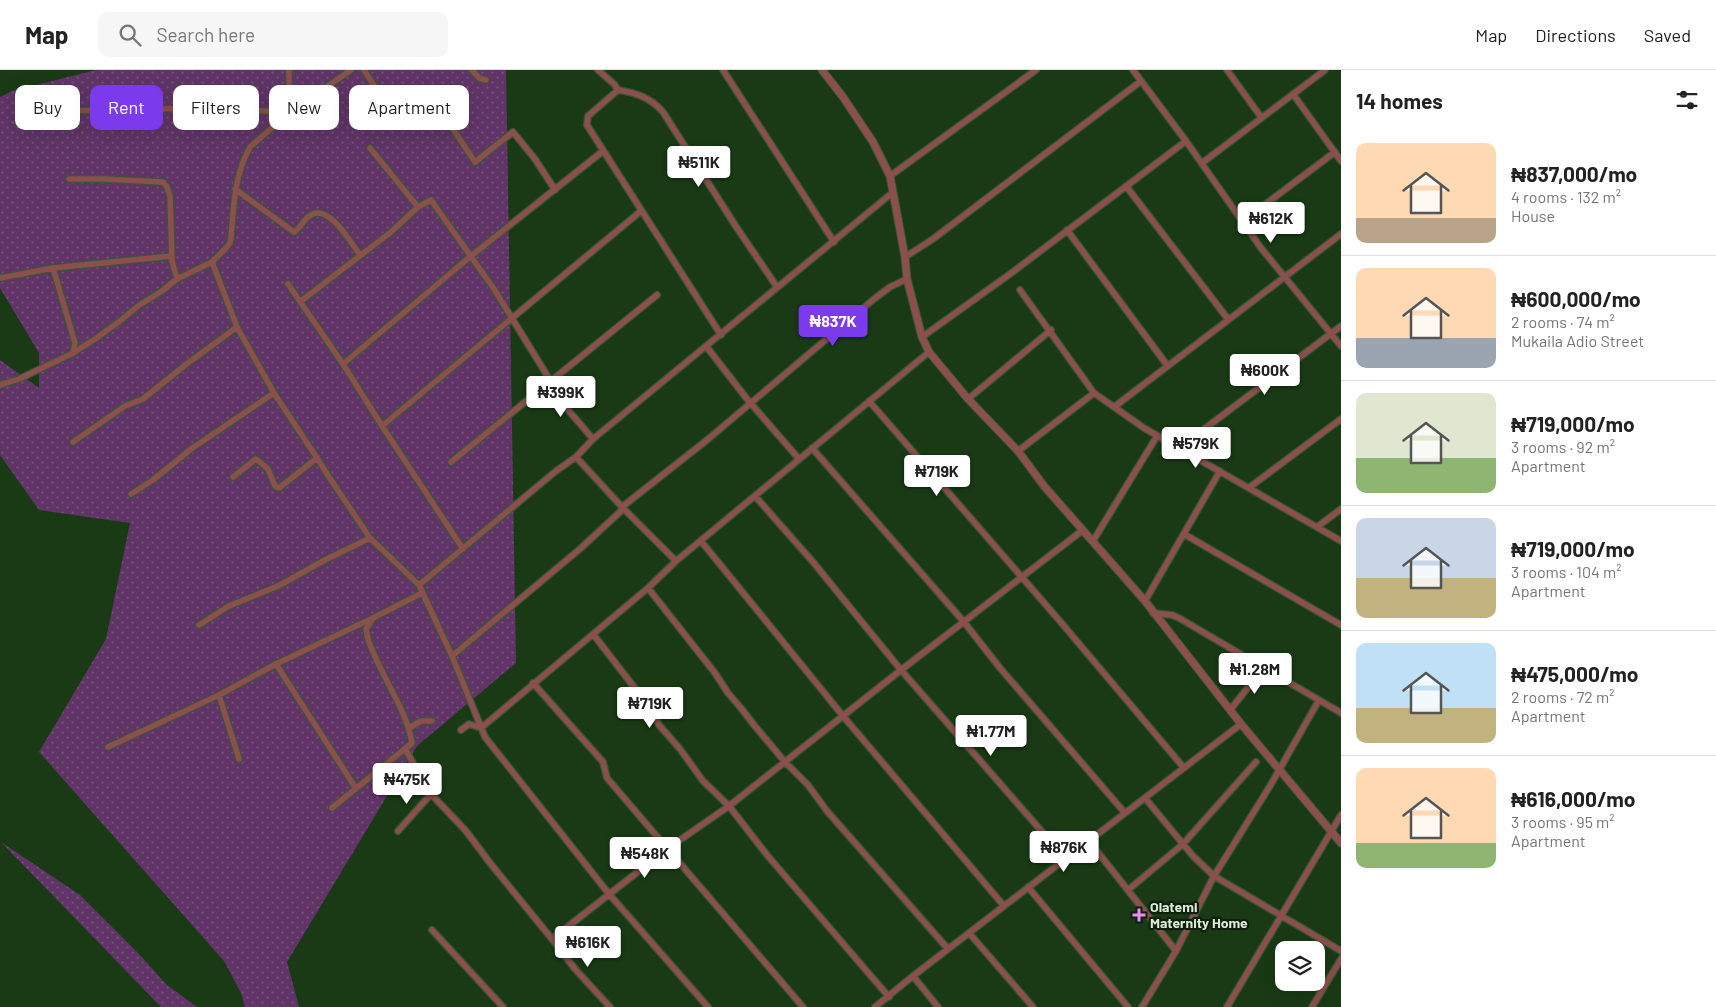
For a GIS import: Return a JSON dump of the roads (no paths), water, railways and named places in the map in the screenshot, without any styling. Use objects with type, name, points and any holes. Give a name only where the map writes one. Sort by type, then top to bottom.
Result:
[{"type":"street","points":[[287,85],[288,70]]},
{"type":"street","points":[[329,85],[351,70]]},
{"type":"street","points":[[364,70],[374,85]]},
{"type":"street","points":[[472,70],[479,78],[486,80]]},
{"type":"street","points":[[598,70],[618,90],[639,94],[656,104],[663,112],[735,225],[777,286]]},
{"type":"street","points":[[723,70],[834,242]]},
{"type":"street","points":[[822,70],[843,97],[873,142],[890,176],[908,279],[922,337],[929,352],[968,399],[1018,451],[1044,486],[1145,601],[1241,724],[1341,843]]},
{"type":"street","points":[[890,176],[1036,70]]},
{"type":"street","points":[[1133,70],[1284,278],[1341,346]]},
{"type":"street","points":[[1227,70],[1261,117]]},
{"type":"street","points":[[1202,163],[1293,94],[1317,72],[1325,70]]},
{"type":"street","points":[[905,256],[933,239],[1142,81]]},
{"type":"street","points":[[618,90],[588,116],[587,125],[721,335]]},
{"type":"street","points":[[1293,94],[1341,161]]},
{"type":"street","points":[[80,111],[202,108],[269,111]]},
{"type":"street","points":[[0,385],[73,353],[102,335],[138,306],[177,279],[212,262],[230,243],[235,189],[246,154],[250,147],[269,130]]},
{"type":"street","points":[[453,130],[474,162],[514,132],[535,159],[555,190]]},
{"type":"street","points":[[922,337],[1186,141]]},
{"type":"street","points":[[370,148],[418,207]]},
{"type":"street","points":[[343,364],[471,256],[603,151]]},
{"type":"street","points":[[1243,221],[1335,152]]},
{"type":"street","points":[[69,179],[163,182],[168,187],[170,196],[172,256],[177,279]]},
{"type":"street","points":[[1126,186],[1228,319]]},
{"type":"street","points":[[235,189],[294,232],[312,214],[321,213],[333,219],[360,255]]},
{"type":"street","points":[[419,586],[556,471],[576,457],[593,439],[721,335],[777,286],[834,242],[892,193]]},
{"type":"street","points":[[301,301],[391,232],[418,207],[431,200],[494,289],[569,411],[593,439]]},
{"type":"street","points":[[382,426],[641,211]]},
{"type":"street","points":[[1067,230],[1167,365]]},
{"type":"street","points":[[1114,408],[1167,365],[1341,234]]},
{"type":"street","points":[[0,278],[53,268],[172,256]]},
{"type":"street","points":[[212,262],[237,327],[274,393],[370,538],[419,586],[452,656],[485,737],[492,748],[610,894],[708,1007]]},
{"type":"street","points":[[53,268],[75,343],[73,353]]},
{"type":"street","points":[[452,656],[581,548],[621,511],[622,507],[707,440],[874,299],[890,287],[908,279]]},
{"type":"street","points":[[288,284],[343,364],[462,549]]},
{"type":"street","points":[[1020,290],[1051,330],[1094,393],[1157,436],[1341,541]]},
{"type":"street","points":[[451,462],[657,295]]},
{"type":"street","points":[[1187,442],[1341,326]]},
{"type":"street","points":[[73,442],[125,406],[143,399],[237,327]]},
{"type":"street","points":[[968,399],[1051,330]]},
{"type":"street","points":[[706,346],[750,403],[799,459]]},
{"type":"street","points":[[481,728],[648,588],[676,561],[929,352]]},
{"type":"street","points":[[131,494],[153,480],[190,449],[274,393]]},
{"type":"street","points":[[1018,451],[1094,393]]},
{"type":"street","points":[[869,401],[1184,768]]},
{"type":"street","points":[[1250,488],[1341,419]]},
{"type":"street","points":[[1093,541],[1157,436]]},
{"type":"street","points":[[812,448],[964,622],[1000,668],[1125,813]]},
{"type":"street","points":[[576,457],[676,561]]},
{"type":"street","points":[[234,477],[256,459],[268,469],[275,486],[279,488],[317,458]]},
{"type":"street","points":[[1145,601],[1220,471]]},
{"type":"street","points":[[755,496],[814,562],[901,670],[1065,858]]},
{"type":"street","points":[[1317,527],[1341,509]]},
{"type":"street","points":[[552,939],[667,849],[729,806],[1083,530]]},
{"type":"street","points":[[1184,534],[1341,625]]},
{"type":"street","points":[[199,625],[229,606],[278,586],[370,538]]},
{"type":"street","points":[[702,541],[843,716],[1004,906]]},
{"type":"street","points":[[648,588],[715,673],[728,693],[785,762],[808,785],[827,810],[948,949]]},
{"type":"street","points":[[108,747],[219,695],[276,664],[422,593]]},
{"type":"street","points":[[1153,613],[1172,615],[1179,618],[1341,713]]},
{"type":"street","points":[[332,808],[412,743],[409,728],[366,636],[366,628],[373,618]]},
{"type":"street","points":[[593,634],[652,709],[659,725],[680,748],[703,780],[729,806],[766,855],[889,996]]},
{"type":"street","points":[[276,664],[355,788]]},
{"type":"street","points":[[1230,710],[1261,667]]},
{"type":"street","points":[[533,683],[603,762],[608,778],[667,849],[803,1007]]},
{"type":"street","points":[[219,695],[239,759]]},
{"type":"street","points":[[1142,1007],[1176,951],[1214,876],[1279,770],[1319,700]]},
{"type":"street","points":[[409,728],[421,721],[432,720]]},
{"type":"street","points":[[461,730],[469,724],[481,728]]},
{"type":"street","points":[[876,1007],[912,976],[970,934],[1065,858],[1241,724]]},
{"type":"street","points":[[405,749],[432,794],[466,831],[575,969],[610,1007]]},
{"type":"street","points":[[1128,890],[1183,844],[1256,762]]},
{"type":"street","points":[[398,831],[432,794]]},
{"type":"street","points":[[1145,798],[1183,844],[1214,876],[1341,951]]},
{"type":"street","points":[[1227,1007],[1341,814]]},
{"type":"street","points":[[1089,841],[1176,951]]},
{"type":"street","points":[[1028,887],[1128,1007]]},
{"type":"street","points":[[432,930],[503,1007]]},
{"type":"street","points":[[970,934],[1033,1007]]},
{"type":"street","points":[[1312,1007],[1341,959]]},
{"type":"street","points":[[912,976],[938,1007]]},
{"type":"place","name":"Olatemi Maternity Home","points":[[1139,915]]}]
